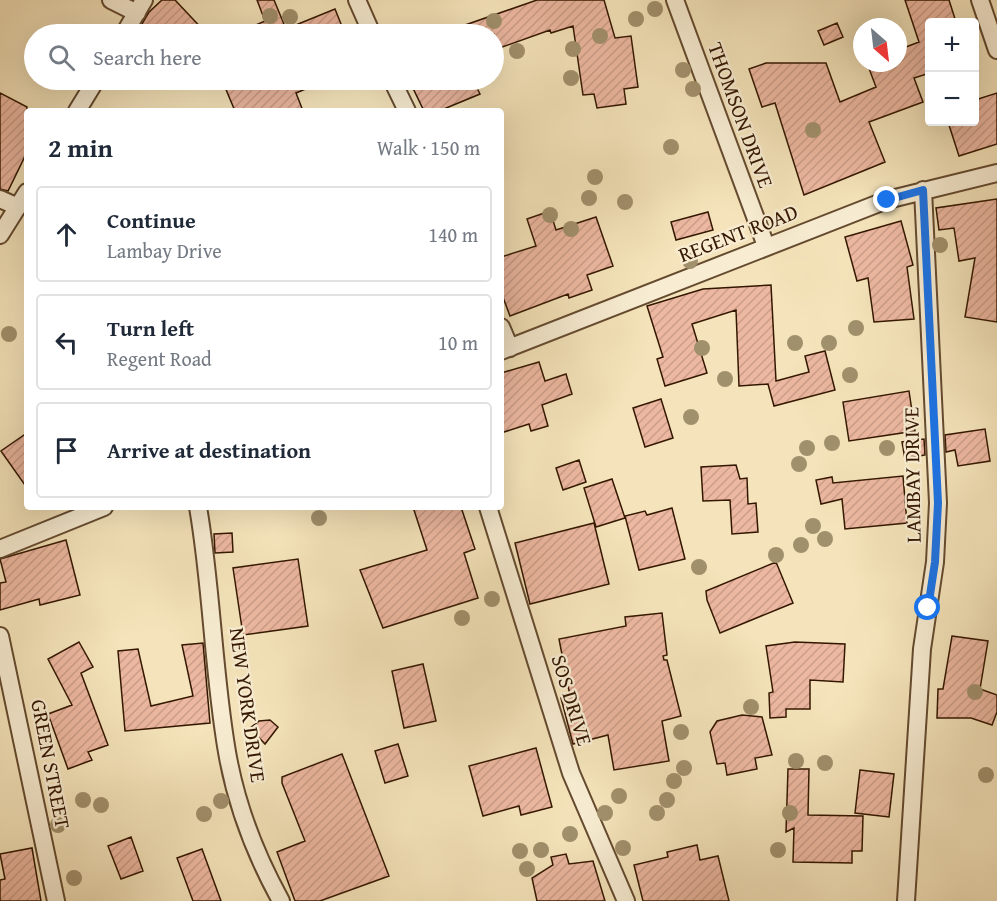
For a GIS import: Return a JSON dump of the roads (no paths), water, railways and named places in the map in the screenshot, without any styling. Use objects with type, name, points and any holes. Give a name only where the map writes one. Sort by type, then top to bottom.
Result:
[{"type":"street","points":[[111,0],[141,7],[130,24]]},
{"type":"street","points":[[357,0],[368,24]]},
{"type":"street","name":"THOMSON DRIVE","points":[[675,0],[766,246]]},
{"type":"street","points":[[980,0],[997,50]]},
{"type":"street","points":[[79,108],[90,90]]},
{"type":"street","points":[[397,90],[406,108]]},
{"type":"street","name":"REGENT ROAD","points":[[505,349],[887,200],[997,173]]},
{"type":"street","name":"LAMBAY DRIVE","points":[[906,901],[922,649],[935,562],[938,503],[923,190]]},
{"type":"street","points":[[0,235],[24,197]]},
{"type":"street","points":[[0,199],[18,207]]},
{"type":"street","points":[[0,549],[97,510]]},
{"type":"street","name":"NEW YORK DRIVE","points":[[198,510],[213,616],[227,752],[247,830],[264,870],[281,901]]},
{"type":"street","name":"SOS DRIVE","points":[[490,510],[571,772],[626,901]]},
{"type":"street","name":"GREEN STREET","points":[[0,636],[56,901]]}]
